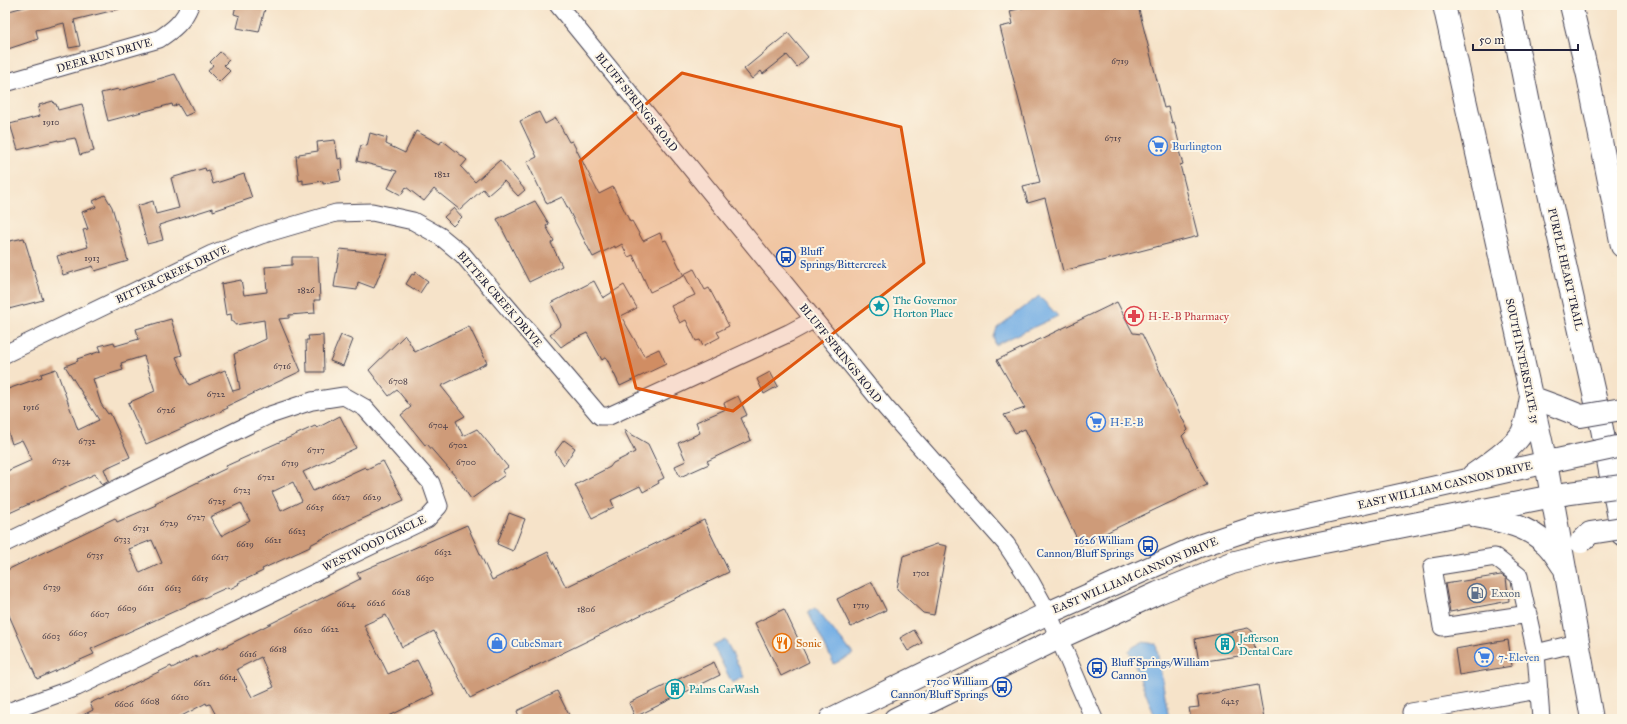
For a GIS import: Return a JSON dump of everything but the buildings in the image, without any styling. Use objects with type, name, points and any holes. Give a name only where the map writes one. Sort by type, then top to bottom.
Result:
[{"type":"main road","name":"SOUTH INTERSTATE 35","points":[[1444,5],[1531,397],[1552,461],[1558,496],[1564,568],[1592,719]]},
{"type":"main road","name":"PURPLE HEART TRAIL","points":[[1509,5],[1530,109],[1602,429],[1622,534]]},
{"type":"main road","points":[[1571,5],[1588,76],[1622,246]]},
{"type":"main road","points":[[1465,480],[1490,463],[1521,434],[1527,418],[1531,397],[1581,416],[1622,409]]},
{"type":"main road","name":"EAST WILLIAM CANNON DRIVE","points":[[831,719],[1048,612],[1199,546],[1253,528],[1622,446]]},
{"type":"main road","points":[[895,719],[1059,638],[1203,574],[1232,563],[1292,548],[1558,496],[1622,486]]},
{"type":"main road","points":[[1292,548],[1311,531],[1371,517],[1375,513],[1372,502]]},
{"type":"main road","points":[[1465,514],[1506,522],[1532,532],[1546,544],[1564,568],[1581,542],[1590,533],[1622,528]]},
{"type":"street","name":"BLUFF SPRINGS ROAD","points":[[558,5],[890,414],[1006,544],[1031,582],[1048,612],[1094,719]]},
{"type":"street","name":"DEER RUN DRIVE","points":[[5,83],[159,39],[171,32],[183,20],[190,6]]},
{"type":"street","name":"BITTER CREEK DRIVE","points":[[5,354],[212,254],[267,233],[336,212],[372,212],[394,216],[413,221],[440,236],[463,255],[600,416],[608,416],[789,333],[813,320]]},
{"type":"street","name":"WESTWOOD CIRCLE","points":[[5,543],[267,416],[312,401],[344,396],[365,408],[431,483],[439,506],[427,519],[77,687],[7,711]]},
{"type":"street","points":[[1529,614],[1442,627],[1432,567],[1495,557],[1519,576],[1529,614],[1536,653],[1541,719]]},
{"type":"street","points":[[1536,653],[1577,643]]},
{"type":"street","points":[[1411,712],[1539,690]]},
{"type":"highlighted area","points":[[682,73],[901,127],[924,263],[733,411],[636,388],[580,161]]},
{"type":"water","points":[[1039,296],[1058,316],[995,345],[994,337],[997,328]]},
{"type":"water","points":[[815,608],[853,654],[834,664],[808,612]]},
{"type":"water","points":[[725,639],[744,677],[732,683],[713,645]]},
{"type":"water","points":[[1142,642],[1156,644],[1169,719],[1156,719],[1129,651]]},
{"type":"place","name":"Burlington","points":[[1158,146]]},
{"type":"place","name":"Bluff Springs/Bittercreek","points":[[786,257]]},
{"type":"place","name":"The Governor Horton Place","points":[[879,306]]},
{"type":"place","name":"H-E-B Pharmacy","points":[[1134,316]]},
{"type":"place","name":"H-E-B","points":[[1096,422]]},
{"type":"place","name":"1626 William Cannon/Bluff Springs","points":[[1148,546]]},
{"type":"place","name":"Exxon","points":[[1477,593]]},
{"type":"place","name":"CubeSmart","points":[[497,643]]},
{"type":"place","name":"Sonic","points":[[782,643]]},
{"type":"place","name":"Jefferson Dental Care","points":[[1225,644]]},
{"type":"place","name":"7-Eleven","points":[[1484,657]]},
{"type":"place","name":"Bluff Springs/William Cannon","points":[[1097,668]]},
{"type":"place","name":"1700 William Cannon/Bluff Springs","points":[[1002,687]]},
{"type":"place","name":"Palms CarWash","points":[[675,689]]}]
